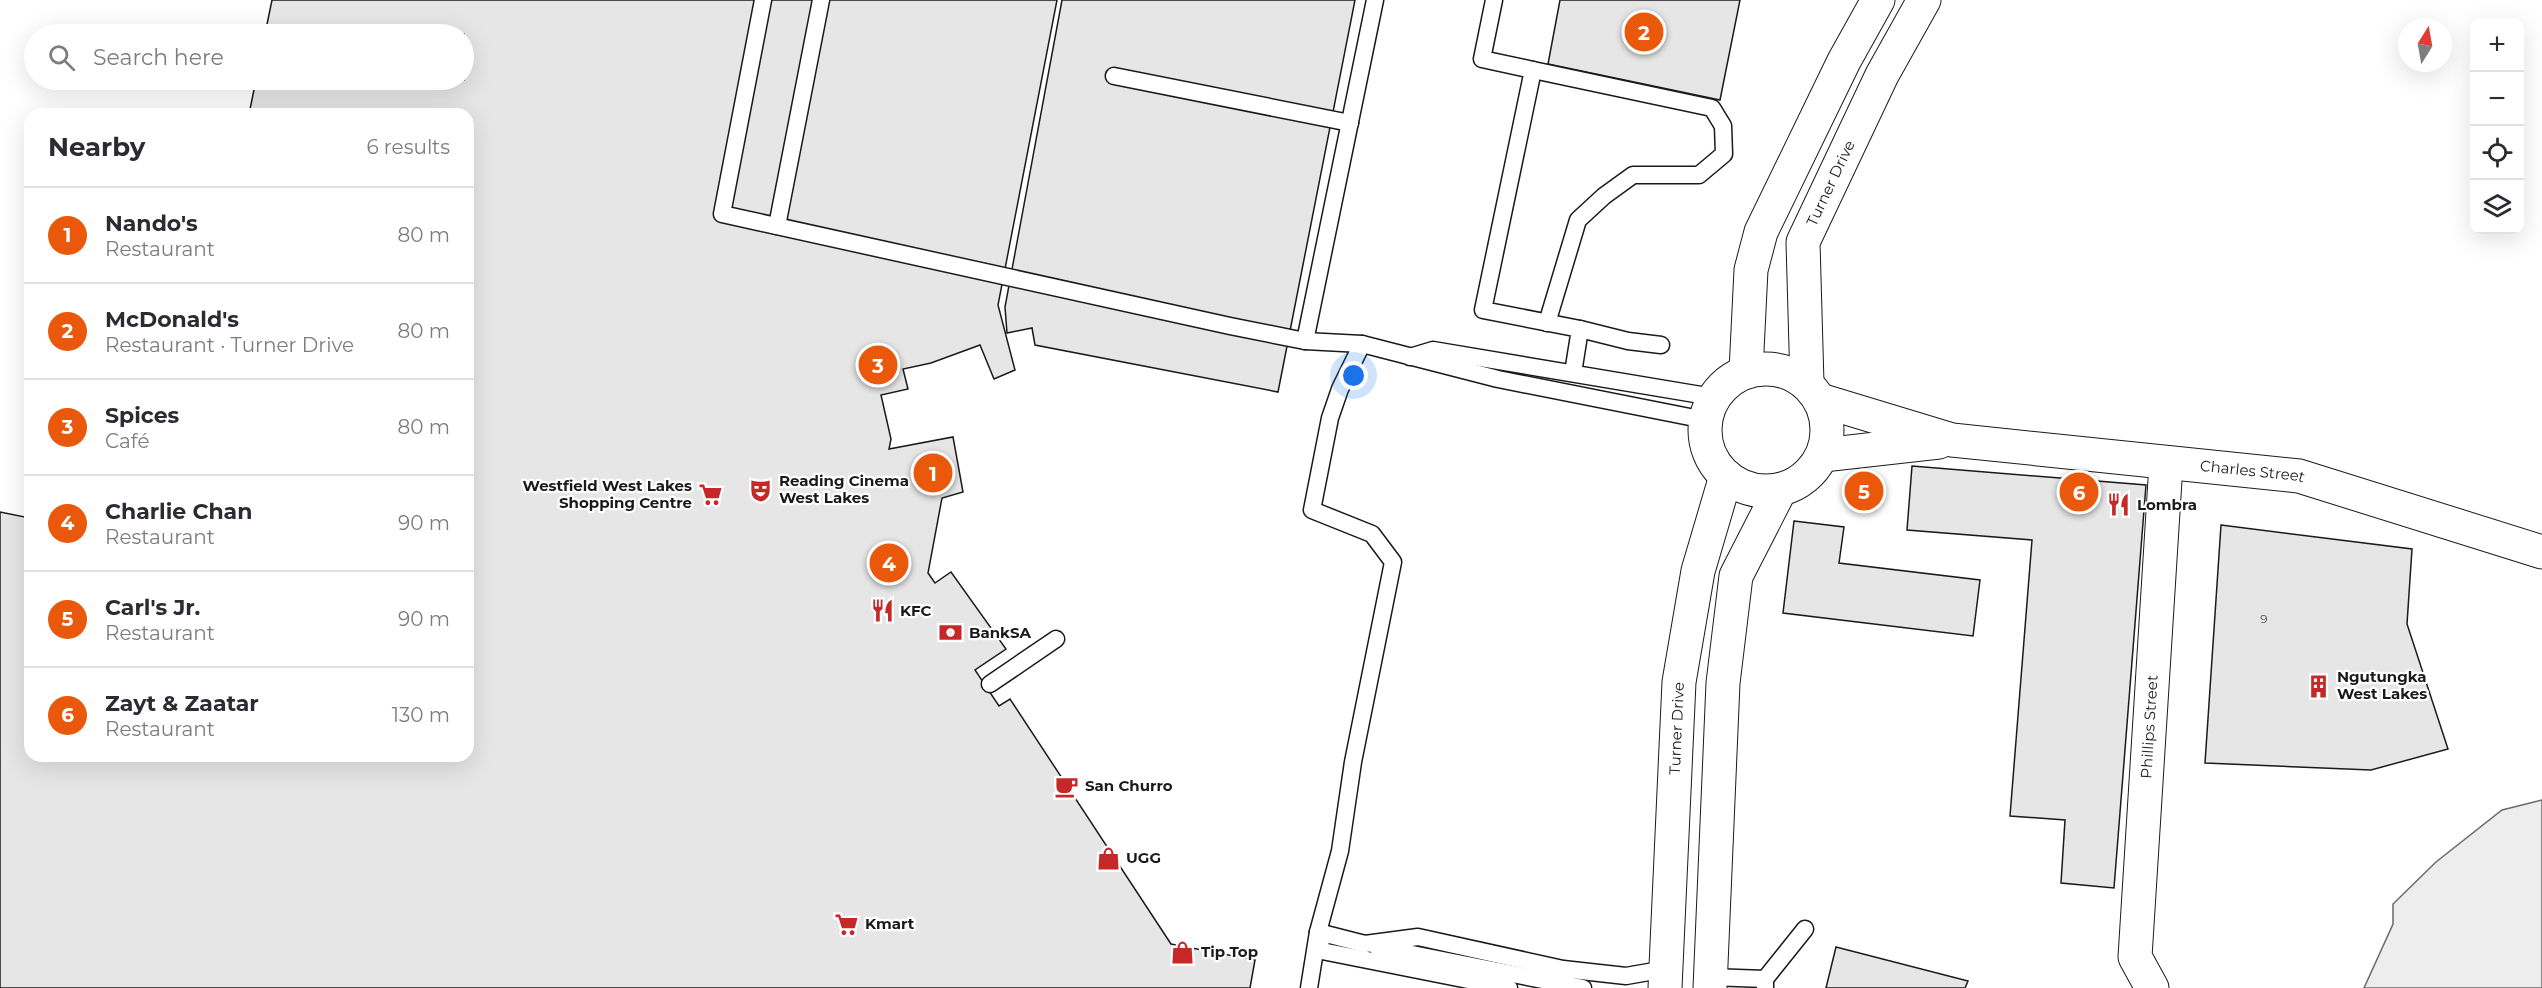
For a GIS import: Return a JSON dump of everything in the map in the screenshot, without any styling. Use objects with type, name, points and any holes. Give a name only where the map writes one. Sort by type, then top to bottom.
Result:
[{"type":"street","points":[[1746,371],[1751,270],[1761,232],[1844,61],[1878,0]]},
{"type":"street","name":"Turner Drive","points":[[1814,391],[1803,242],[1881,75],[1924,0]]},
{"type":"street","points":[[1768,368],[1788,372],[1814,391],[1827,418],[1828,436],[1823,455],[1812,471],[1797,483],[1780,490],[1761,491],[1742,486],[1726,476],[1712,459],[1705,439],[1709,409],[1727,382],[1746,371],[1768,368]]},
{"type":"street","name":"Charles Street","points":[[1814,391],[1952,440]]},
{"type":"street","name":"Charles Street","points":[[1823,455],[1952,440],[2299,476],[2542,552]]},
{"type":"street","name":"Phillips Street","points":[[2152,988],[2135,957],[2166,464]]},
{"type":"street","name":"Turner Drive","points":[[1666,978],[1679,682],[1698,571],[1726,476]]},
{"type":"street","points":[[1710,983],[1723,683],[1736,576],[1780,490]]},
{"type":"lane","points":[[763,0],[722,214],[1305,341],[1362,344],[1498,379],[1709,409]]},
{"type":"lane","points":[[777,226],[821,0]]},
{"type":"lane","points":[[1305,341],[1375,0]]},
{"type":"lane","points":[[1494,0],[1482,59],[1712,108],[1723,126],[1724,154],[1699,175],[1634,175],[1604,196],[1578,220],[1547,323]]},
{"type":"lane","points":[[1533,70],[1483,310],[1628,341],[1661,345]]},
{"type":"lane","points":[[1114,75],[1350,123]]},
{"type":"lane","points":[[1573,373],[1580,329]]},
{"type":"lane","points":[[1308,988],[1318,932],[1340,851],[1353,762],[1392,562],[1372,534],[1312,510],[1330,418],[1340,389],[1362,344]]},
{"type":"lane","points":[[1409,357],[1433,350],[1573,373],[1709,409]]},
{"type":"lane","points":[[990,684],[1056,639]]},
{"type":"lane","points":[[1710,983],[1765,983],[1805,929]]},
{"type":"lane","points":[[1318,932],[1365,944],[1583,988]]},
{"type":"lane","points":[[1318,932],[1322,951],[1509,988]]},
{"type":"lane","points":[[1365,944],[1418,937],[1563,969],[1666,978]]},
{"type":"shaded area","points":[[2542,800],[2542,988],[2364,988],[2393,924],[2393,904],[2436,862],[2502,810]]},
{"type":"building","name":"Westfield West Lakes Shopping Centre","points":[[272,0],[1057,0],[998,305],[1015,370],[994,379],[980,345],[931,363],[903,369],[908,389],[881,395],[891,439],[889,449],[953,437],[963,492],[942,498],[928,573],[935,583],[951,572],[1006,649],[975,670],[999,706],[1010,699],[1171,944],[1255,960],[1250,988],[0,988],[0,512],[24,517],[24,762],[474,762],[474,108],[250,108],[254,90],[474,90],[474,24],[267,24]]},
{"type":"building","points":[[1062,0],[1355,0],[1278,392],[1035,345],[1032,328],[1007,333],[1005,307]]},
{"type":"building","points":[[1560,0],[1740,0],[1720,100],[1548,64]]},
{"type":"building","points":[[1912,466],[2146,485],[2114,888],[2061,883],[2065,820],[2010,816],[2032,540],[1907,530]]},
{"type":"building","points":[[1794,521],[1844,527],[1839,563],[1980,580],[1973,636],[1783,613]]},
{"type":"building","name":"Ngutungka West Lakes","points":[[2221,525],[2412,549],[2407,624],[2448,749],[2371,770],[2205,763]]},
{"type":"building","points":[[1836,947],[1968,981],[1965,988],[1826,988]]},
{"type":"place","name":"McDonald's","points":[[1644,32]]},
{"type":"place","name":"Spices","points":[[878,365]]},
{"type":"place","name":"Nando's","points":[[933,473]]},
{"type":"place","name":"Reading Cinema West Lakes","points":[[761,490]]},
{"type":"place","name":"Carl's Jr.","points":[[1864,491]]},
{"type":"place","name":"Zayt & Zaatar","points":[[2079,492]]},
{"type":"place","name":"Westfield West Lakes Shopping Centre","points":[[710,495]]},
{"type":"place","name":"Lombra","points":[[2119,505]]},
{"type":"place","name":"Charlie Chan","points":[[889,563]]},
{"type":"place","name":"KFC","points":[[882,611]]},
{"type":"place","name":"BankSA","points":[[951,633]]},
{"type":"place","name":"Ngutungka West Lakes","points":[[2319,686]]},
{"type":"place","name":"San Churro","points":[[1067,786]]},
{"type":"place","name":"UGG","points":[[1108,858]]},
{"type":"place","name":"Kmart","points":[[847,924]]},
{"type":"place","name":"Tip Top","points":[[1183,952]]}]
